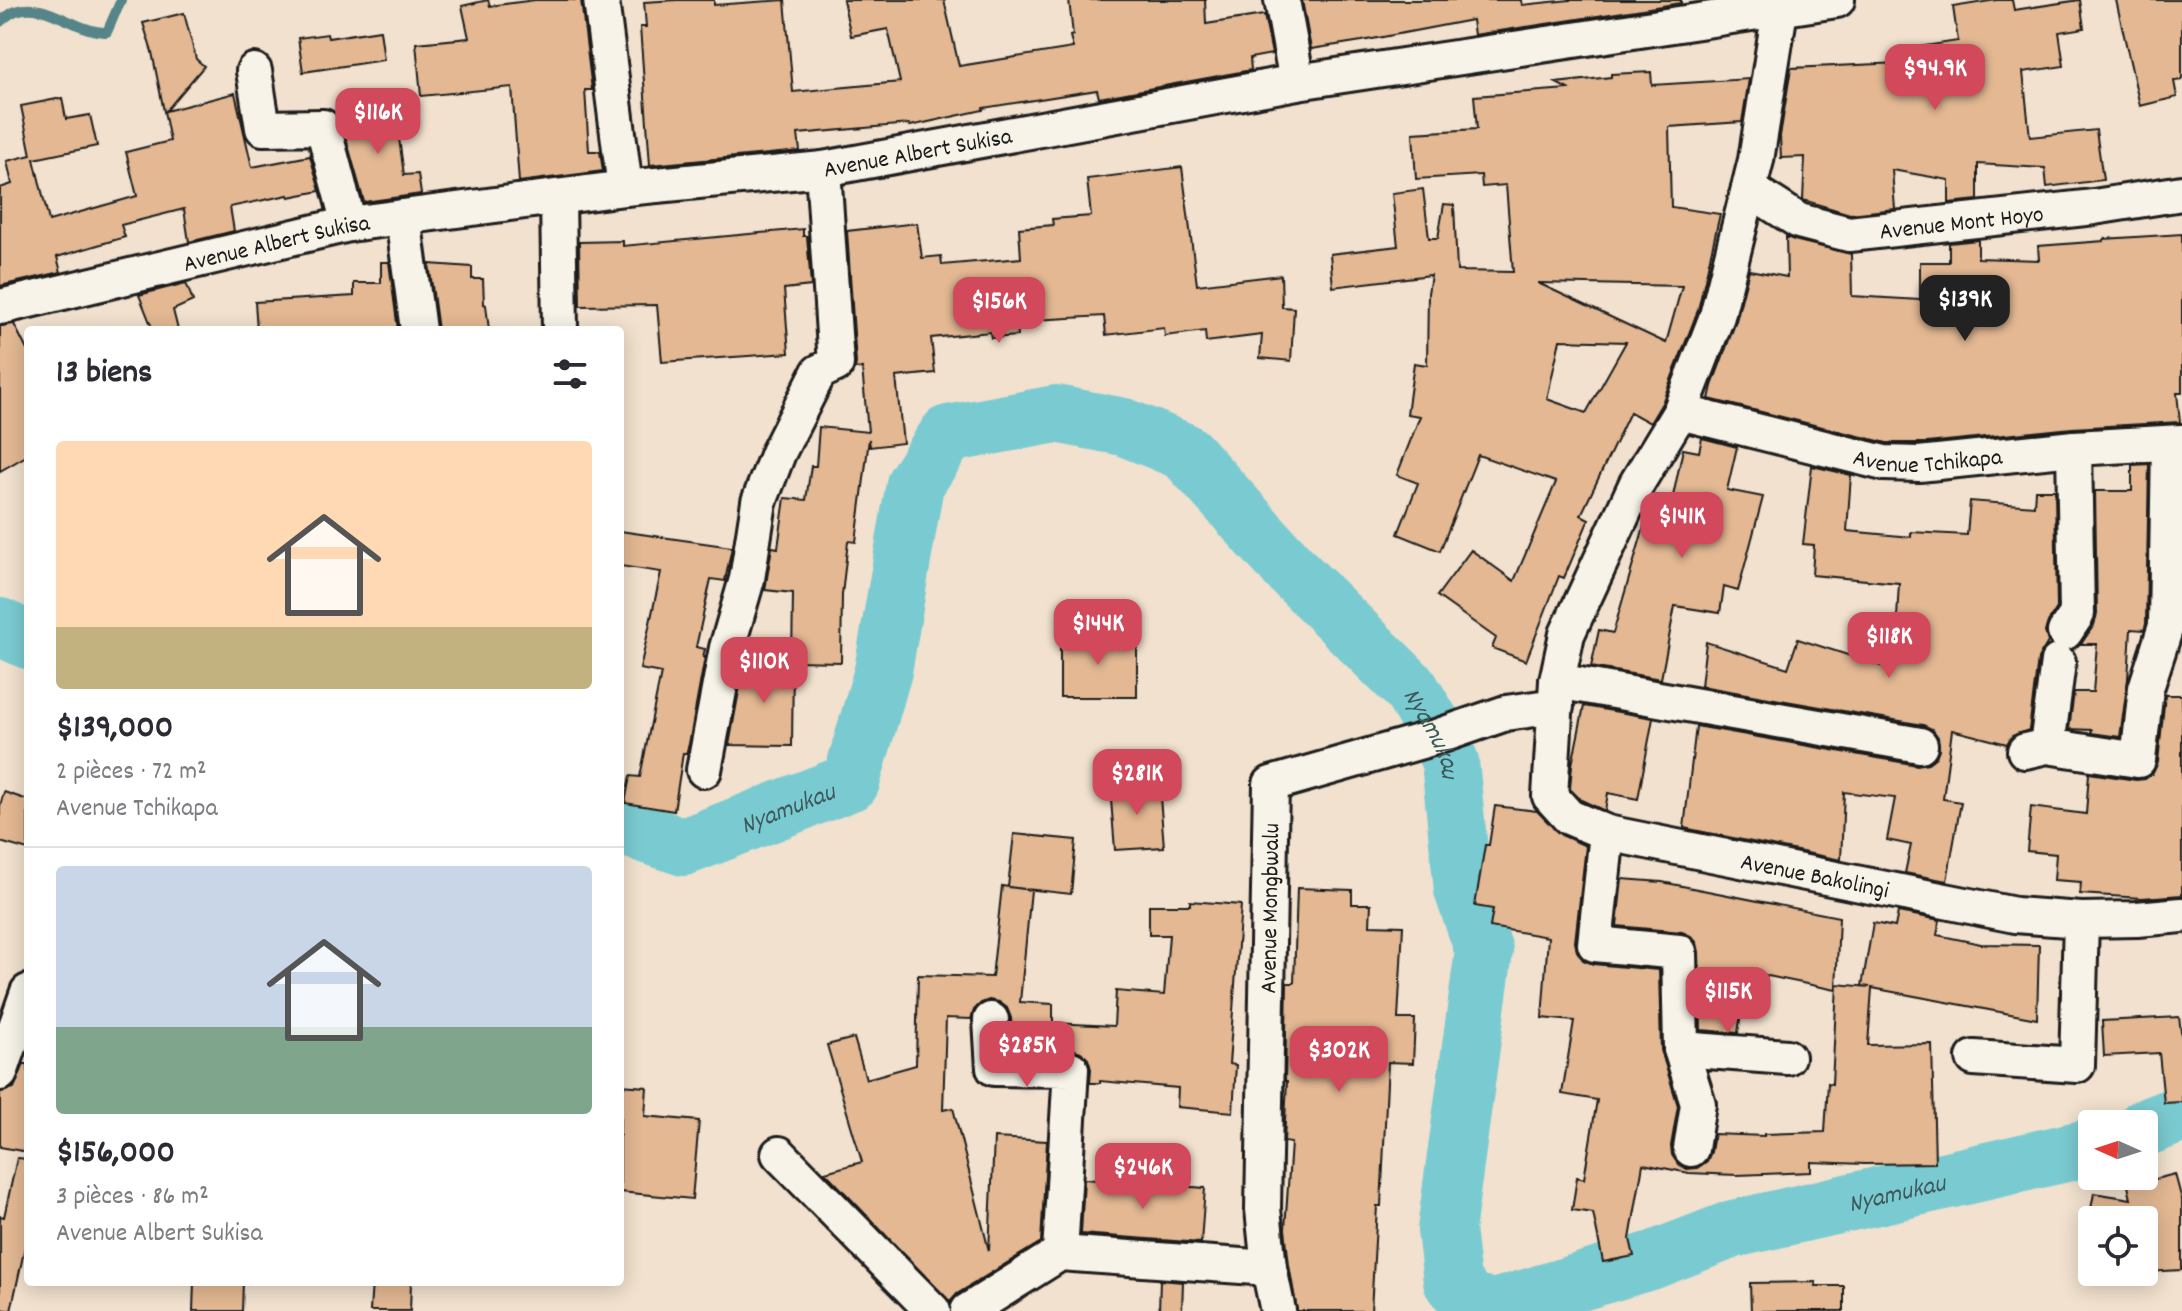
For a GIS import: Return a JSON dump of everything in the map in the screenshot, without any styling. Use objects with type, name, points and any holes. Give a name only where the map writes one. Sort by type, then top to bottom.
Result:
[{"type":"street","points":[[601,0],[625,188]]},
{"type":"street","points":[[1282,0],[1297,82]]},
{"type":"street","name":"Avenue Albert Sukisa","points":[[0,307],[349,224],[625,188],[823,169],[1297,82],[1837,0]]},
{"type":"street","name":"Avenue Bakolingi","points":[[1780,10],[1756,160],[1717,316],[1680,412],[1637,483],[1567,634],[1557,694],[1550,796],[1569,817],[1607,833],[2015,915],[2081,920],[2182,915]]},
{"type":"street","points":[[254,71],[263,128],[323,127],[349,224]]},
{"type":"street","points":[[704,770],[727,648],[747,579],[759,502],[778,453],[819,372],[836,364],[823,169]]},
{"type":"street","name":"Avenue Mont Hoyo","points":[[1749,189],[1799,221],[1849,234],[2094,207],[2182,193]]},
{"type":"street","points":[[558,197],[560,326]]},
{"type":"street","points":[[403,217],[417,326]]},
{"type":"street","name":"Avenue Tchikapa","points":[[1680,412],[1884,463],[1919,464],[2074,448],[2176,442]]},
{"type":"street","points":[[2074,448],[2077,614],[2062,647],[2036,749],[2138,760],[2146,688],[2170,654],[2166,626],[2176,442]]},
{"type":"street","points":[[1557,694],[1920,745]]},
{"type":"street","name":"Avenue Mongbwalu","points":[[1278,1311],[1269,1268],[1263,1209],[1271,784],[1354,761],[1557,694]]},
{"type":"street","points":[[1607,833],[1595,944],[1679,952],[1681,1049],[1698,1104],[1691,1149]]},
{"type":"street","points":[[1974,1058],[2077,1065],[2081,920]]},
{"type":"street","points":[[0,1073],[24,1004]]},
{"type":"street","points":[[991,1020],[994,1068],[1071,1069],[1060,1253]]},
{"type":"street","points":[[1681,1049],[1787,1057]]},
{"type":"street","points":[[779,1154],[933,1311]]},
{"type":"street","points":[[968,1311],[1060,1253],[1269,1268]]},
{"type":"building","points":[[488,0],[490,6],[535,0],[581,0],[592,90],[585,90],[589,151],[600,151],[603,171],[519,182],[512,87],[421,96],[416,43],[469,38],[462,6]]},
{"type":"building","points":[[714,0],[714,5],[785,0],[793,92],[900,82],[888,29],[851,36],[843,0],[944,0],[959,66],[1073,48],[1069,0],[1205,0],[1206,24],[1264,15],[1272,54],[1250,58],[1251,70],[1099,98],[1097,90],[983,108],[910,126],[798,134],[800,151],[650,165],[640,27],[646,27],[644,2]]},
{"type":"building","points":[[1302,0],[1521,0],[1522,5],[1570,0],[1681,0],[1681,3],[1474,35],[1472,20],[1311,49]]},
{"type":"building","points":[[2012,0],[2014,10],[2080,0],[2084,28],[2059,32],[2064,66],[2023,72],[2030,137],[2096,130],[2103,180],[2047,187],[2045,168],[1978,164],[1978,200],[1949,203],[1949,180],[1892,170],[1895,209],[1850,214],[1803,200],[1805,157],[1781,158],[1780,136],[1791,68],[1900,63],[1898,50],[1958,41],[1953,7]]},
{"type":"building","points":[[2116,0],[2182,0],[2182,80],[2174,81],[2177,97],[2140,106]]},
{"type":"building","points":[[184,13],[196,59],[204,66],[166,111],[235,93],[252,167],[310,156],[320,191],[230,207],[234,231],[189,242],[184,209],[121,225],[125,237],[57,257],[61,272],[0,286],[0,188],[12,184],[7,161],[31,155],[21,106],[62,98],[66,119],[90,115],[97,146],[34,159],[49,221],[137,196],[126,152],[170,141],[143,23]]},
{"type":"building","points":[[380,30],[384,60],[303,72],[298,38],[327,34],[328,38]]},
{"type":"building","points":[[1651,72],[1652,85],[1749,79],[1742,122],[1669,127],[1671,207],[1720,214],[1698,310],[1662,403],[1650,423],[1630,412],[1581,515],[1589,519],[1564,578],[1559,576],[1526,661],[1492,648],[1496,638],[1437,596],[1471,550],[1514,581],[1556,482],[1478,455],[1440,551],[1398,534],[1418,483],[1397,475],[1420,416],[1407,414],[1414,363],[1427,365],[1431,275],[1333,287],[1330,254],[1398,246],[1392,193],[1423,189],[1429,238],[1438,238],[1444,204],[1454,205],[1457,271],[1513,272],[1506,185],[1482,187],[1481,175],[1416,179],[1413,133],[1477,129],[1474,96],[1568,89],[1556,83],[1611,77],[1611,74]],"holes":[[[1538,283],[1682,286],[1666,343]],[[1560,340],[1626,342],[1586,413],[1547,399]]]},
{"type":"building","points":[[395,109],[404,175],[418,174],[421,194],[364,202],[340,117]]},
{"type":"building","points":[[1182,167],[1197,285],[1281,275],[1282,307],[1294,308],[1291,361],[1260,358],[1262,335],[1206,342],[1205,331],[1165,336],[1164,328],[1106,335],[1104,316],[1017,321],[1018,336],[991,338],[990,332],[931,338],[935,373],[896,377],[903,443],[870,447],[869,439],[856,542],[848,541],[842,595],[841,662],[792,661],[793,593],[765,590],[772,547],[778,548],[785,498],[806,500],[811,466],[816,466],[819,427],[868,432],[862,368],[855,369],[847,231],[917,223],[922,258],[941,256],[942,265],[1021,258],[1019,228],[1053,225],[1052,219],[1091,216],[1087,179]]},
{"type":"building","points":[[803,229],[803,236],[807,236],[811,286],[784,289],[789,353],[662,362],[657,305],[580,306],[579,242],[623,241],[623,246]]},
{"type":"building","points":[[2182,234],[2182,393],[2177,393],[2180,422],[2072,428],[1927,443],[1887,443],[1709,399],[1736,321],[1749,270],[1787,277],[1786,237],[1851,254],[1852,296],[1920,300],[1920,262],[1949,262],[1949,243],[1978,240],[1978,258],[2039,260],[2038,246]]},
{"type":"building","points":[[381,262],[389,262],[397,326],[257,326],[255,302],[354,296],[354,283],[381,283]]},
{"type":"building","points":[[429,264],[472,267],[472,279],[483,279],[489,326],[437,326]]},
{"type":"building","points":[[186,283],[193,301],[173,310],[177,326],[151,326],[139,295]]},
{"type":"building","points":[[14,324],[24,344],[24,457],[0,471],[0,326]]},
{"type":"building","points":[[1702,438],[1737,447],[1727,490],[1763,497],[1738,591],[1724,587],[1720,613],[1675,606],[1661,679],[1591,667],[1599,630],[1613,633],[1653,496],[1672,501],[1683,449],[1699,452]]},
{"type":"building","points":[[2149,464],[2146,624],[2144,630],[2131,629],[2120,737],[2091,733],[2092,730],[2069,729],[2074,692],[2093,692],[2097,644],[2081,644],[2094,625],[2097,614],[2095,491],[2132,491],[2132,465]]},
{"type":"building","points":[[1812,466],[1851,475],[1847,531],[1911,537],[1911,532],[1967,535],[1970,501],[2034,506],[2035,490],[2055,490],[2057,608],[2048,622],[2045,632],[2048,642],[2038,659],[2029,730],[2012,736],[2007,744],[1952,730],[1943,799],[1961,802],[1947,881],[1905,873],[1911,845],[1887,840],[1895,798],[1844,792],[1841,860],[1684,828],[1696,726],[1917,765],[1928,763],[1936,757],[1939,749],[1938,737],[1932,729],[1923,725],[1701,686],[1706,642],[1788,668],[1798,639],[1894,670],[1899,583],[1812,575],[1814,545],[1803,544]]},
{"type":"building","points":[[624,532],[732,547],[725,581],[711,579],[696,647],[705,649],[705,657],[689,744],[686,754],[683,753],[674,811],[625,803],[630,776],[640,777],[661,673],[640,669],[661,572],[624,567]]},
{"type":"building","points":[[1060,637],[1137,637],[1137,697],[1060,697]]},
{"type":"building","points":[[745,659],[793,662],[792,746],[729,745]]},
{"type":"building","points":[[2165,695],[2182,695],[2182,895],[2142,898],[2080,894],[2081,882],[2054,880],[2056,854],[2027,851],[2031,807],[2086,814],[2089,773],[2136,780],[2145,779],[2153,773],[2158,762]]},
{"type":"building","points":[[1584,706],[1653,718],[1638,799],[1608,793],[1605,811],[1581,800],[1570,789]]},
{"type":"building","points":[[1159,784],[1164,847],[1115,850],[1110,787]]},
{"type":"building","points":[[4,792],[24,799],[24,849],[0,842],[0,806]]},
{"type":"building","points":[[1495,806],[1537,811],[1561,835],[1586,846],[1575,942],[1583,960],[1593,964],[1659,970],[1661,1050],[1678,1106],[1672,1155],[1678,1164],[1687,1169],[1697,1168],[1707,1161],[1714,1134],[1764,1136],[1825,1132],[1828,1083],[1832,1084],[1837,984],[1870,987],[1862,986],[1873,923],[1895,927],[1898,912],[1940,920],[1937,935],[1981,944],[2039,945],[2037,1019],[1872,988],[1868,1045],[1932,1044],[1935,1163],[1811,1162],[1811,1172],[1737,1175],[1689,1173],[1643,1164],[1630,1239],[1634,1256],[1603,1262],[1593,1213],[1572,1210],[1577,1177],[1584,1179],[1597,1100],[1562,1094],[1574,1021],[1542,1018],[1548,937],[1490,927],[1493,909],[1475,906]]},
{"type":"building","points":[[1014,834],[1076,840],[1071,894],[1008,887]]},
{"type":"building","points":[[1622,879],[1662,882],[1839,917],[1836,990],[1763,975],[1755,1015],[1741,1013],[1738,1033],[1701,1030],[1697,943],[1682,932],[1617,926]]},
{"type":"building","points":[[1002,886],[1031,890],[1020,1002],[1053,1004],[1053,1023],[1114,1026],[1116,991],[1164,995],[1169,935],[1149,935],[1149,905],[1190,905],[1190,901],[1241,905],[1229,1064],[1236,1065],[1233,1112],[1177,1107],[1178,1088],[1100,1081],[1090,1083],[1088,1059],[1072,1049],[1013,1048],[1011,1018],[1007,1008],[999,1002],[989,1000],[981,1003],[971,1019],[946,1018],[943,1110],[953,1108],[989,1251],[994,1138],[1047,1141],[1041,1242],[957,1294],[950,1302],[825,1172],[862,1162],[827,1045],[854,1038],[866,1079],[916,1065],[918,975],[992,977]]},
{"type":"building","points":[[1297,888],[1352,890],[1352,904],[1371,904],[1370,925],[1403,926],[1398,1019],[1415,1019],[1413,1063],[1388,1062],[1381,1206],[1377,1206],[1371,1311],[1297,1311],[1285,1229],[1291,1143],[1284,1142],[1287,983],[1294,983]]},
{"type":"building","points":[[2179,1017],[2182,1102],[2164,1103],[2159,1053],[2104,1056],[2102,1021]]},
{"type":"building","points":[[24,1064],[24,1151],[0,1147],[0,1092],[14,1088]]},
{"type":"building","points":[[624,1085],[647,1087],[645,1116],[699,1121],[692,1199],[624,1192]]},
{"type":"building","points":[[17,1158],[24,1159],[24,1251],[11,1311],[0,1309],[0,1216],[4,1217]]},
{"type":"building","points":[[2175,1174],[2182,1200],[2182,1270],[2158,1271],[2158,1206],[2092,1206],[2094,1193],[2131,1199],[2129,1190],[2158,1190],[2158,1178]]},
{"type":"building","points":[[1084,1179],[1205,1188],[1201,1243],[1081,1234]]},
{"type":"building","points":[[1160,1280],[1183,1282],[1182,1311],[1159,1311]]},
{"type":"building","points":[[1816,1282],[1815,1286],[1844,1286],[1844,1311],[1751,1311],[1750,1283]]},
{"type":"building","points":[[194,1286],[243,1286],[242,1311],[193,1311]]},
{"type":"building","points":[[372,1286],[411,1286],[410,1311],[370,1311]]},
{"type":"waterway","points":[[0,22],[16,11],[39,10],[84,28],[107,32],[121,0]]},
{"type":"waterway","name":"Nyamukau","points":[[624,827],[684,847],[851,782],[883,671],[915,484],[948,434],[1056,414],[1124,427],[1185,452],[1293,572],[1410,688],[1439,736],[1450,762],[1463,890],[1484,951],[1446,1230],[1452,1281],[1469,1303],[1494,1308],[1653,1260],[1733,1229],[2078,1150]]},
{"type":"waterway","name":"Nyamukau","points":[[0,627],[24,638]]},
{"type":"waterway","name":"Nyamukau","points":[[2158,1122],[2182,1113]]}]
